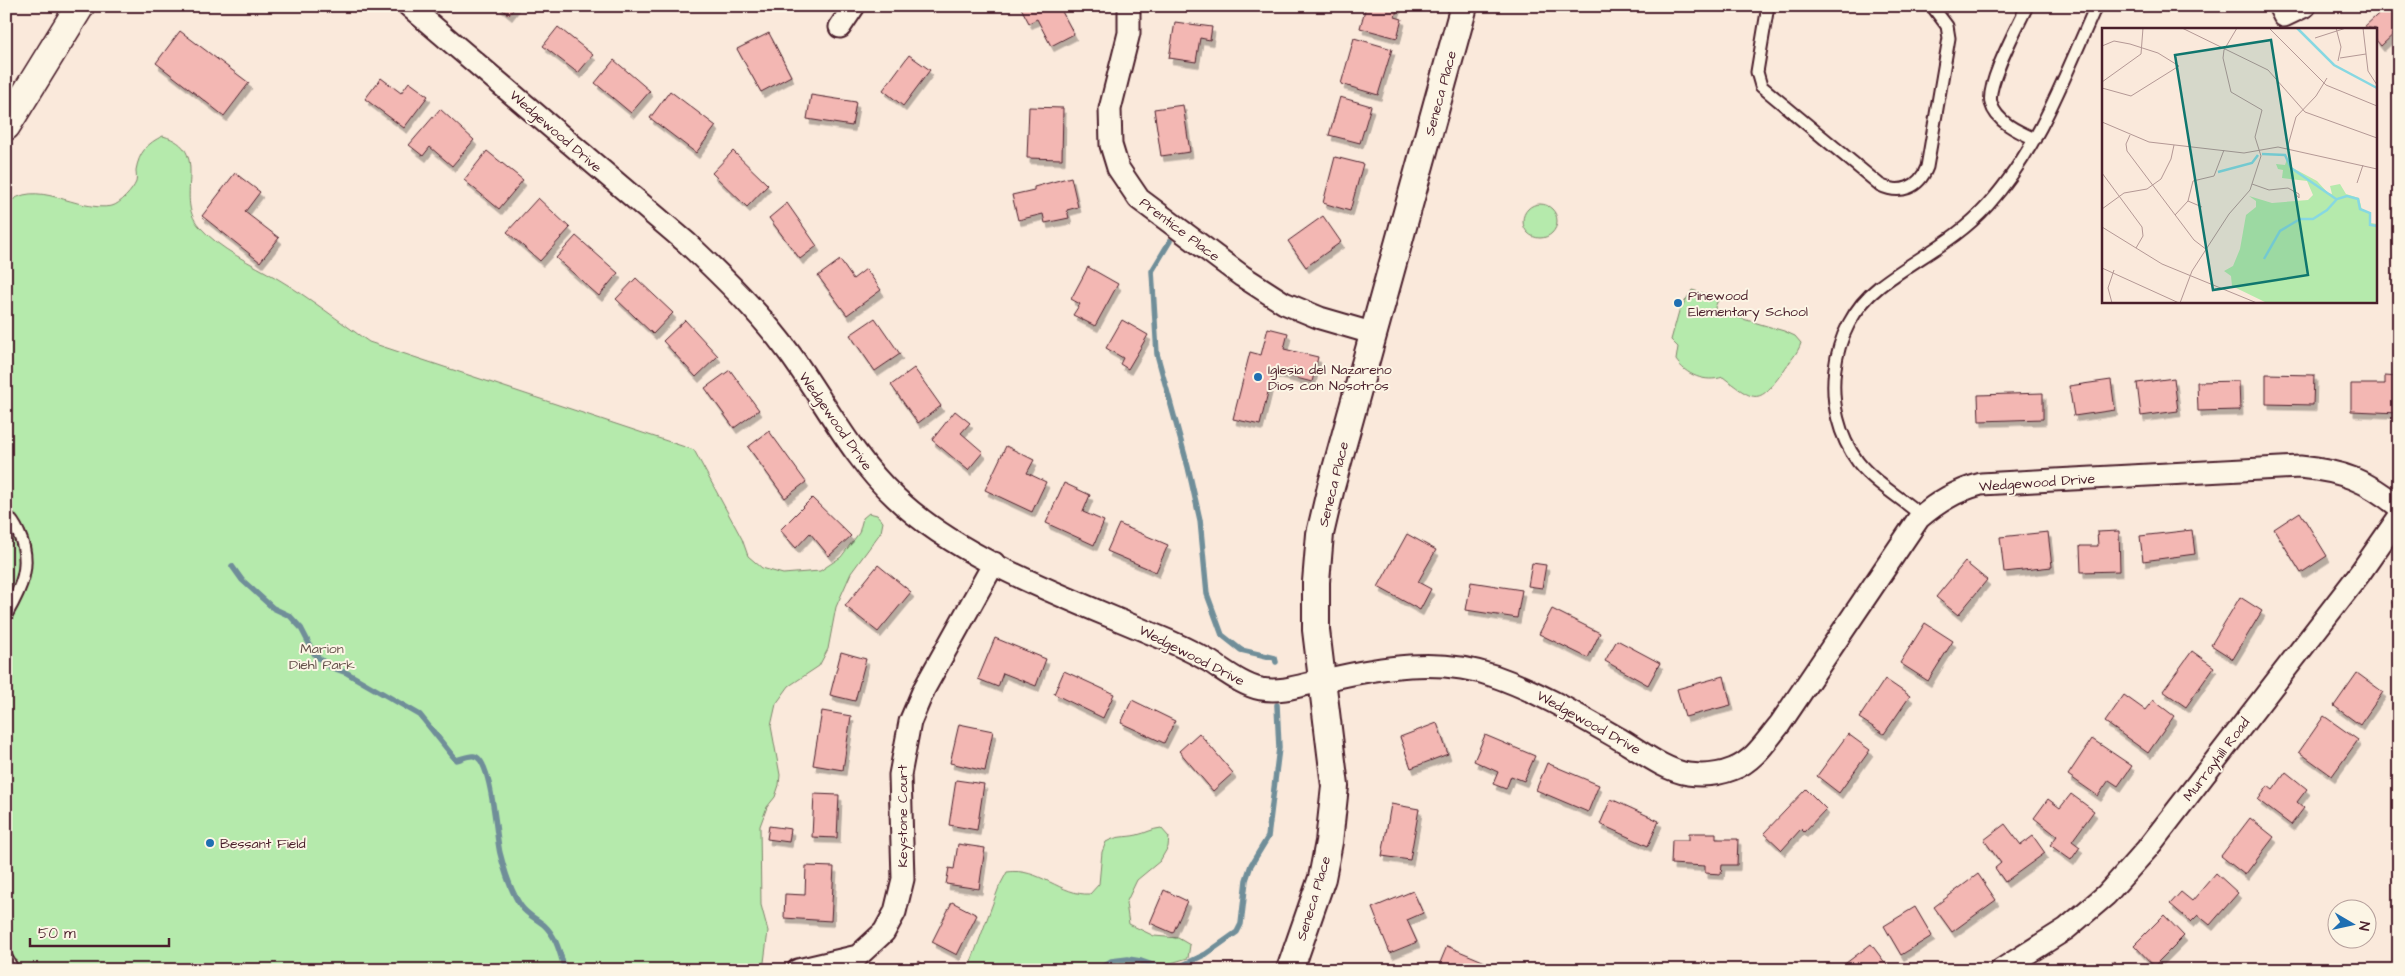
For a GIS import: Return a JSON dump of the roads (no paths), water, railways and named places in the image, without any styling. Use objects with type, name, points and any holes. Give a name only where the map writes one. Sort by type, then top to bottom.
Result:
[{"type":"main road","points":[[6,126],[80,6]]},
{"type":"street","points":[[840,27],[854,6]]},
{"type":"street","name":"Prentice Place","points":[[1128,6],[1129,33],[1110,109],[1109,121],[1111,145],[1118,168],[1139,199],[1242,276],[1284,303],[1320,318],[1375,334]]},
{"type":"street","name":"Seneca Place","points":[[1291,969],[1322,878],[1335,786],[1316,630],[1316,582],[1320,534],[1330,487],[1375,334],[1464,6]]},
{"type":"street","points":[[2282,11],[2294,13],[2305,6]]},
{"type":"street","name":"Wedgewood Drive","points":[[411,7],[680,237],[731,285],[790,354],[864,463],[892,494],[935,530],[994,563],[1078,602],[1170,641],[1206,659],[1241,681],[1259,689],[1283,690],[1376,669],[1418,666],[1459,668],[1489,674],[1526,687],[1677,771],[1700,775],[1717,774],[1736,768],[1754,756],[1780,724],[1922,516],[1948,496],[1981,484],[2300,467],[2342,473],[2378,490],[2399,507]]},
{"type":"street","name":"Murrayhill Road","points":[[2002,970],[2066,929],[2100,901],[2147,849],[2360,573],[2399,517]]},
{"type":"street","name":"Keystone Court","points":[[798,970],[852,963],[884,932],[895,912],[902,890],[900,775],[910,722],[924,689],[994,563]]},
{"type":"lane","points":[[1768,6],[1757,72],[1761,86],[1880,185],[1900,190],[1919,182],[1927,167],[1949,38],[1947,26],[1932,6]]},
{"type":"lane","points":[[2028,6],[1997,74],[1991,96],[1994,109],[2005,123],[2035,139]]},
{"type":"lane","points":[[1922,516],[1866,471],[1845,438],[1838,418],[1835,397],[1835,368],[1840,348],[1853,317],[1870,296],[1935,251],[1974,219],[2014,173],[2035,139],[2096,6]]},
{"type":"lane","points":[[6,515],[13,522],[23,543],[26,568],[22,585],[6,615]]},
{"type":"lane","points":[[6,957],[13,970]]},
{"type":"waterway","points":[[1170,241],[1152,271],[1157,354],[1188,467],[1200,520],[1207,594],[1222,635],[1241,650],[1275,658],[1276,662]]},
{"type":"waterway","points":[[232,566],[242,580],[273,608],[290,616],[301,628],[315,655],[330,667],[347,673],[420,715],[456,760],[472,756],[480,760],[489,784],[500,853],[511,887],[523,909],[544,925],[552,935],[558,946],[565,970]]},
{"type":"waterway","points":[[1097,970],[1111,961],[1128,959],[1141,961],[1167,970],[1179,967],[1206,954],[1237,932],[1241,924],[1246,880],[1251,865],[1268,837],[1279,748],[1277,705]]},
{"type":"place","name":"Pinewood Elementary School","points":[[1678,303]]},
{"type":"place","name":"Iglesia del Nazareno Dios con Nosotros","points":[[1258,377]]},
{"type":"place","name":"Bessant Field","points":[[210,843]]},
{"type":"park label","name":"Marion Diehl Park","points":[[322,656]]}]
